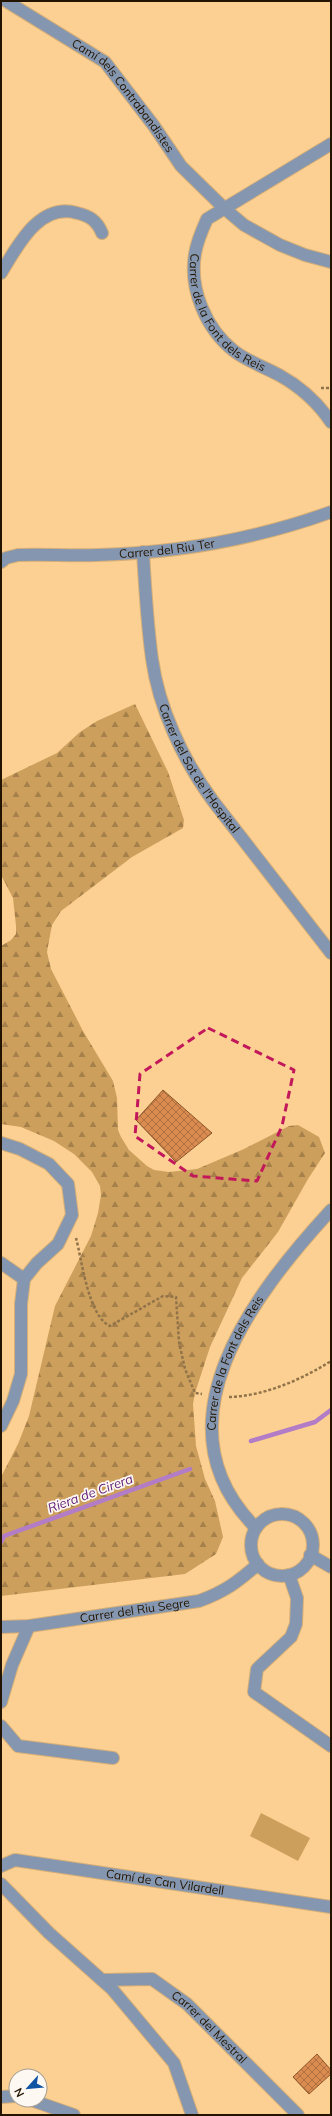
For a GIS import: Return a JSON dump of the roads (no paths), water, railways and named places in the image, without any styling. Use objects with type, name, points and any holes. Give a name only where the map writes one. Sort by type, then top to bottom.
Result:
[{"type":"street","name":"Camí dels Contrabandistes","points":[[6,1],[105,62],[154,126],[181,166],[224,208],[244,225],[280,245],[305,255],[331,262]]},
{"type":"street","name":"Carrer de la Font dels Reis","points":[[331,144],[207,219],[198,239],[195,255],[196,290],[210,323],[220,338],[235,352],[281,376],[300,389],[310,397],[331,422]]},
{"type":"street","points":[[1,273],[24,236],[46,217],[59,213],[72,212],[87,216],[98,224],[102,233]]},
{"type":"street","name":"Carrer del Riu Ter","points":[[1,562],[6,558],[18,555],[97,555],[143,552],[202,545],[242,538],[331,512]]},
{"type":"street","name":"Carrer del Sot de l'Hospital","points":[[143,552],[152,659],[158,685],[177,740],[201,784],[213,801],[331,953]]},
{"type":"street","points":[[1,1143],[20,1149],[49,1164],[68,1184],[72,1215],[58,1244],[37,1263],[24,1279],[21,1304],[21,1374],[13,1401],[1,1426]]},
{"type":"street","name":"Carrer de la Font dels Reis","points":[[256,1528],[241,1513],[231,1498],[217,1466],[211,1431],[213,1397],[223,1366],[234,1342],[256,1306],[296,1248],[331,1210]]},
{"type":"street","points":[[1,1263],[24,1279]]},
{"type":"street","points":[[274,1514],[286,1514],[297,1518],[306,1526],[312,1537],[310,1555],[303,1567],[289,1575],[274,1575],[265,1571],[258,1564],[251,1547],[256,1528],[261,1522],[274,1514]]},
{"type":"street","points":[[310,1555],[331,1567]]},
{"type":"street","name":"Carrer del Riu Segre","points":[[1,1627],[29,1626],[199,1602],[222,1593],[239,1582],[258,1564]]},
{"type":"street","points":[[289,1575],[297,1598],[296,1624],[291,1637],[257,1668],[254,1692],[331,1746]]},
{"type":"street","points":[[1,1702],[12,1665],[29,1626]]},
{"type":"street","points":[[1,1726],[18,1746],[114,1758]]},
{"type":"street","name":"Camí de Can Vilardell","points":[[1,1866],[15,1860],[331,1906]]},
{"type":"street","points":[[1,1884],[49,1933],[112,1989],[174,2063],[192,2115]]},
{"type":"street","name":"Carrer del Mestral","points":[[102,1980],[152,1979],[187,2004],[298,2115]]},
{"type":"street","points":[[48,2106],[74,2115]]},
{"type":"waterway","name":"Riera de Cirera","points":[[251,1441],[315,1422],[331,1410]]},
{"type":"waterway","name":"Riera de Cirera","points":[[1,1542],[4,1536],[190,1469]]}]
